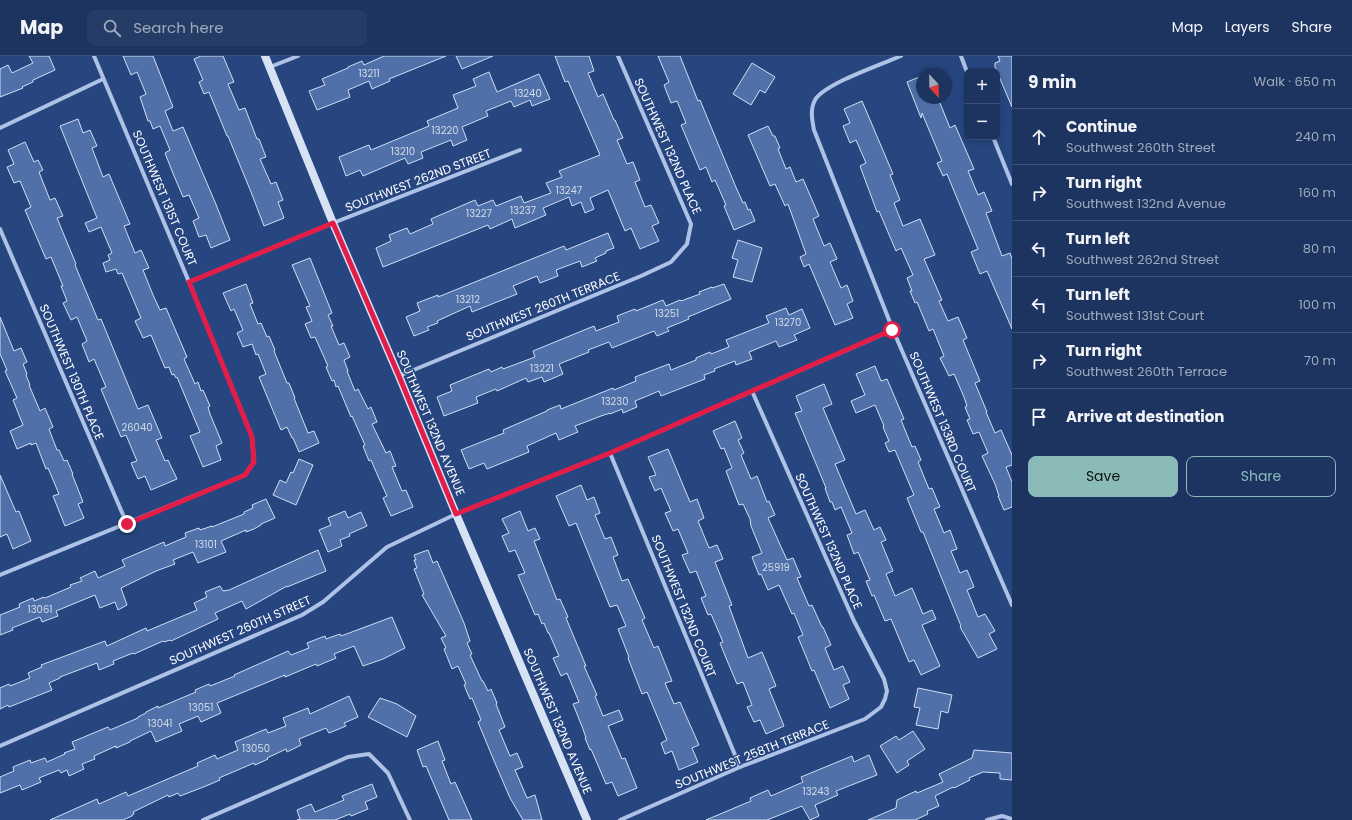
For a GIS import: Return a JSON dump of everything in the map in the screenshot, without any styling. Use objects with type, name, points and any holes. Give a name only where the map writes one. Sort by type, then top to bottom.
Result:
[{"type":"street","name":"SOUTHWEST 131ST COURT","points":[[94,56],[252,437],[254,462],[245,475],[127,524]]},
{"type":"street","name":"SOUTHWEST 132ND AVENUE","points":[[265,56],[333,223],[587,820]]},
{"type":"street","points":[[270,67],[298,56]]},
{"type":"street","name":"SOUTHWEST 132ND PLACE","points":[[618,56],[691,224],[687,244]]},
{"type":"street","name":"SOUTHWEST 133RD COURT","points":[[901,56],[831,86],[820,93],[814,101],[812,109],[814,130],[892,330],[1012,606]]},
{"type":"street","points":[[961,56],[966,68]]},
{"type":"street","points":[[0,128],[103,79]]},
{"type":"street","points":[[994,140],[1012,184]]},
{"type":"street","name":"SOUTHWEST 262ND STREET","points":[[189,282],[333,223],[520,150]]},
{"type":"street","name":"SOUTHWEST 130TH PLACE","points":[[0,229],[127,524]]},
{"type":"street","name":"SOUTHWEST 260TH TERRACE","points":[[399,376],[641,276],[671,262],[687,244]]},
{"type":"street","name":"SOUTHWEST 260TH STREET","points":[[0,746],[302,615],[323,602],[387,547],[456,514],[610,453],[892,330]]},
{"type":"street","name":"SOUTHWEST 132ND PLACE","points":[[752,391],[854,621],[884,679],[887,691],[885,699]]},
{"type":"street","name":"SOUTHWEST 132ND COURT","points":[[610,453],[740,767]]},
{"type":"street","points":[[0,575],[127,524]]},
{"type":"street","name":"SOUTHWEST 258TH TERRACE","points":[[620,820],[740,767],[865,719],[880,707],[885,699]]},
{"type":"street","points":[[203,820],[348,757],[369,754],[388,773],[410,820]]},
{"type":"street","points":[[987,820],[1002,816],[1012,819]]},
{"type":"building","points":[[29,56],[49,56],[55,70],[33,80],[33,82],[22,87],[23,88],[0,97],[0,69],[8,65],[12,73],[33,63]]},
{"type":"building","points":[[123,56],[153,56],[173,107],[165,111],[173,131],[183,127],[230,240],[211,248],[206,235],[199,237],[193,221],[199,218],[189,195],[183,197],[165,153],[170,150],[160,126],[153,129],[150,121],[148,121],[140,97],[146,94],[137,72],[131,75]]},
{"type":"building","points":[[201,56],[223,56],[234,82],[228,84],[239,110],[245,108],[266,157],[260,159],[271,184],[276,182],[283,200],[278,202],[284,218],[264,226],[209,92],[204,94],[199,82],[203,80],[194,59]]},
{"type":"building","points":[[384,56],[446,56],[389,79],[390,81],[372,89],[369,81],[348,90],[350,97],[317,110],[309,91],[325,85],[322,79],[362,61],[364,65]]},
{"type":"building","points":[[456,56],[493,56],[462,69]]},
{"type":"building","points":[[555,56],[589,56],[594,71],[588,73],[598,97],[603,94],[623,138],[617,140],[627,164],[633,162],[640,180],[635,182],[645,207],[651,205],[659,223],[652,226],[659,241],[640,249],[631,228],[625,231],[608,190],[590,198],[594,209],[585,213],[581,202],[572,206],[569,197],[543,208],[546,215],[515,228],[512,219],[490,229],[488,225],[383,267],[376,248],[391,241],[389,235],[407,228],[410,234],[433,224],[431,219],[475,200],[478,206],[493,200],[496,206],[521,196],[524,203],[551,193],[546,183],[562,177],[559,171],[600,155],[568,81],[565,82]]},
{"type":"building","points":[[658,56],[680,56],[743,203],[745,202],[748,210],[750,209],[755,221],[734,230],[724,206],[726,205],[715,180],[712,182],[706,167],[700,170],[681,125],[686,123],[677,101],[671,103],[664,85],[669,82]]},
{"type":"building","points":[[998,56],[1012,56],[1012,107],[1000,79],[1000,68],[995,67],[995,63],[1000,61]]},
{"type":"building","points":[[752,63],[775,77],[765,93],[760,90],[751,105],[733,94]]},
{"type":"building","points":[[489,72],[497,92],[539,74],[550,99],[532,106],[530,100],[514,107],[511,101],[486,111],[488,116],[462,127],[467,140],[453,146],[451,140],[421,152],[423,158],[408,164],[405,158],[363,176],[360,170],[346,176],[339,157],[369,145],[371,150],[429,126],[427,121],[458,108],[453,95],[476,86],[473,79]]},
{"type":"building","points":[[916,78],[916,104],[940,104],[950,128],[955,125],[974,169],[968,171],[978,195],[984,192],[992,211],[986,213],[1002,256],[1010,253],[1012,259],[1012,329],[987,271],[980,274],[971,252],[978,249],[947,174],[943,176],[937,163],[942,161],[922,113],[921,118],[907,82]]},
{"type":"building","points":[[862,101],[893,174],[890,175],[900,200],[894,203],[903,226],[920,219],[935,255],[924,259],[942,300],[939,301],[948,321],[958,317],[967,338],[963,340],[980,381],[975,383],[986,412],[995,433],[1001,430],[1012,455],[1012,465],[1006,467],[1012,482],[1012,507],[1004,510],[995,484],[982,456],[988,453],[979,432],[973,434],[967,420],[970,419],[965,407],[967,406],[954,374],[949,376],[940,358],[944,356],[933,329],[929,331],[917,302],[915,303],[907,278],[913,275],[901,248],[896,251],[879,211],[877,212],[860,166],[866,163],[856,140],[850,143],[843,126],[850,123],[844,109]]},
{"type":"building","points":[[78,119],[83,133],[90,130],[97,146],[92,148],[103,177],[109,174],[130,224],[124,226],[135,253],[141,250],[149,268],[143,270],[153,295],[160,310],[166,308],[187,357],[184,359],[195,384],[198,382],[201,391],[203,390],[210,406],[208,407],[210,414],[222,443],[216,446],[221,460],[203,467],[190,436],[200,432],[177,377],[176,378],[174,374],[172,375],[169,367],[165,368],[151,335],[143,338],[135,321],[141,318],[122,273],[118,274],[116,269],[106,272],[103,263],[110,260],[108,255],[112,253],[101,227],[89,232],[85,223],[97,218],[60,126]]},
{"type":"building","points":[[768,126],[773,136],[775,136],[780,148],[778,149],[786,169],[790,167],[796,182],[803,179],[819,216],[813,219],[824,246],[830,243],[837,259],[830,262],[841,288],[847,285],[853,301],[847,304],[853,318],[835,325],[809,264],[804,267],[800,257],[806,254],[788,204],[785,206],[775,184],[770,186],[748,135]]},
{"type":"building","points":[[25,142],[34,162],[38,160],[43,170],[39,172],[50,200],[55,198],[63,216],[57,218],[76,264],[75,265],[98,320],[101,319],[138,409],[148,405],[162,438],[156,440],[165,461],[168,460],[177,479],[151,490],[145,476],[138,479],[131,463],[137,461],[126,435],[121,437],[101,389],[106,387],[94,359],[89,362],[82,344],[87,341],[77,317],[71,320],[63,303],[67,301],[61,286],[63,286],[51,257],[46,259],[25,210],[31,207],[20,181],[14,183],[7,167],[14,164],[8,150]]},
{"type":"building","points":[[608,233],[614,248],[595,258],[597,261],[582,267],[580,261],[556,270],[558,276],[540,283],[537,276],[513,286],[517,294],[472,312],[470,306],[437,321],[438,323],[427,327],[429,330],[414,336],[406,317],[420,311],[417,303],[438,295],[438,297],[564,246],[566,250]]},
{"type":"building","points":[[738,240],[762,248],[752,282],[733,277],[738,260],[732,258]]},
{"type":"building","points":[[310,258],[332,313],[328,315],[333,326],[331,326],[339,345],[344,343],[350,357],[344,360],[355,391],[358,389],[368,409],[371,407],[377,422],[372,424],[386,453],[390,451],[396,466],[392,467],[402,491],[406,490],[413,507],[391,516],[383,498],[387,496],[371,460],[369,461],[363,446],[365,445],[338,386],[336,387],[334,380],[332,381],[326,367],[328,366],[315,337],[311,338],[305,324],[312,321],[306,307],[310,306],[292,265]]},
{"type":"building","points":[[246,284],[253,303],[250,304],[258,324],[261,323],[267,337],[269,336],[308,433],[314,431],[319,443],[299,452],[287,427],[281,430],[259,377],[266,374],[258,354],[256,355],[252,344],[243,347],[237,333],[243,330],[234,309],[231,311],[223,293]]},
{"type":"building","points":[[724,284],[731,299],[688,317],[689,319],[667,328],[669,331],[657,336],[654,331],[612,348],[609,342],[559,364],[563,374],[544,382],[542,377],[528,382],[526,378],[497,391],[496,389],[476,397],[478,403],[444,416],[437,397],[452,391],[450,385],[489,369],[491,372],[502,367],[503,369],[535,357],[533,351],[594,326],[596,331],[619,322],[617,316],[635,309],[636,311],[663,300],[666,306],[700,294],[699,292],[712,287]]},
{"type":"building","points":[[786,308],[789,315],[802,309],[810,328],[794,335],[797,340],[779,347],[776,341],[749,352],[752,359],[736,365],[735,361],[714,369],[715,371],[704,375],[705,379],[661,396],[659,391],[635,401],[637,407],[623,413],[622,409],[575,426],[578,432],[559,440],[556,433],[527,446],[529,452],[487,469],[484,463],[469,469],[461,450],[504,433],[503,430],[560,405],[561,409],[613,388],[614,390],[636,381],[635,377],[669,364],[671,370],[696,360],[696,358],[710,352],[711,354],[729,347],[726,340],[769,323],[766,316]]},
{"type":"building","points":[[0,317],[14,351],[21,348],[27,362],[23,364],[29,385],[40,411],[45,408],[53,427],[49,429],[57,450],[59,450],[64,461],[67,460],[83,502],[78,504],[84,518],[65,526],[53,496],[59,494],[48,468],[46,469],[36,443],[31,445],[31,443],[17,449],[10,431],[23,425],[13,400],[17,398],[5,371],[7,370],[0,354]]},
{"type":"building","points":[[875,366],[881,381],[887,379],[904,419],[901,420],[912,447],[915,446],[921,460],[918,462],[929,489],[932,488],[940,507],[934,509],[944,533],[950,530],[957,549],[951,551],[960,573],[967,570],[974,587],[967,590],[978,617],[985,614],[995,631],[989,634],[997,649],[978,658],[960,627],[961,626],[923,532],[921,532],[907,498],[914,495],[895,450],[889,452],[885,443],[889,441],[875,405],[856,413],[851,401],[865,395],[856,374]]},
{"type":"building","points":[[824,384],[832,404],[823,408],[845,460],[835,464],[856,514],[865,510],[874,530],[880,527],[886,540],[881,542],[893,571],[886,574],[895,596],[912,588],[923,614],[932,610],[936,619],[922,625],[940,666],[921,675],[914,660],[909,662],[891,619],[885,621],[874,595],[872,596],[866,581],[870,580],[858,552],[854,554],[847,535],[852,533],[841,507],[835,510],[832,502],[830,502],[826,488],[795,413],[802,411],[796,396]]},
{"type":"building","points":[[735,421],[742,438],[738,440],[744,453],[741,455],[751,479],[757,476],[767,502],[769,501],[775,515],[768,518],[787,560],[793,558],[801,577],[797,578],[809,606],[812,605],[831,645],[825,648],[834,670],[843,666],[850,682],[843,685],[849,699],[830,708],[814,670],[812,671],[798,637],[803,635],[794,613],[792,614],[779,585],[768,590],[761,574],[759,575],[752,557],[762,553],[751,526],[750,519],[743,504],[739,505],[726,471],[732,468],[724,448],[721,449],[713,431]]},
{"type":"building","points":[[668,449],[690,502],[697,499],[704,518],[698,521],[709,548],[717,545],[723,559],[715,562],[732,605],[729,606],[748,658],[762,652],[776,686],[769,689],[784,726],[766,734],[760,720],[754,722],[747,707],[752,705],[743,682],[737,684],[720,643],[723,642],[711,614],[708,615],[701,598],[706,596],[696,571],[690,573],[682,555],[688,553],[678,529],[673,531],[665,513],[671,511],[661,488],[655,491],[649,477],[656,475],[648,457]]},
{"type":"building","points":[[299,459],[313,465],[296,505],[273,495],[280,480],[286,483],[291,472],[293,473]]},
{"type":"building","points":[[0,475],[16,512],[19,511],[31,541],[13,549],[7,534],[0,537]]},
{"type":"building","points":[[581,485],[587,500],[594,497],[600,513],[595,515],[605,539],[611,537],[618,555],[613,557],[622,581],[628,579],[645,618],[642,620],[654,648],[658,646],[672,681],[665,683],[674,704],[680,702],[699,745],[692,748],[698,762],[679,770],[672,751],[665,754],[661,743],[667,740],[647,692],[642,694],[628,658],[629,657],[618,629],[626,626],[617,605],[610,607],[576,523],[569,526],[556,496]]},
{"type":"building","points":[[266,499],[275,518],[254,529],[246,532],[246,530],[221,541],[226,552],[198,563],[193,552],[173,560],[175,564],[156,571],[121,588],[127,605],[118,610],[115,602],[100,608],[95,595],[56,611],[58,616],[42,622],[40,617],[12,628],[13,630],[0,635],[0,615],[20,607],[19,604],[33,598],[34,601],[44,597],[45,598],[71,587],[70,585],[82,581],[80,578],[95,571],[98,578],[125,566],[122,560],[164,542],[165,546],[186,537],[185,533],[199,528],[200,530],[212,527],[244,514],[244,512],[253,508],[252,505]]},
{"type":"building","points":[[345,511],[348,518],[361,512],[367,526],[340,540],[342,546],[328,552],[319,530],[331,525],[328,518]]},
{"type":"building","points":[[520,511],[528,531],[535,528],[540,539],[534,541],[557,600],[560,599],[568,617],[566,618],[586,666],[584,666],[597,695],[595,696],[603,716],[619,710],[623,720],[608,726],[622,759],[625,758],[637,788],[618,796],[612,782],[606,784],[591,749],[590,750],[573,704],[579,702],[567,673],[561,676],[553,658],[559,656],[544,623],[542,624],[538,614],[535,615],[518,575],[525,573],[515,550],[509,552],[502,536],[509,533],[502,519]]},
{"type":"building","points":[[318,550],[326,571],[287,586],[246,609],[242,601],[215,613],[218,619],[171,641],[163,641],[134,654],[133,653],[113,661],[114,664],[99,670],[97,663],[60,677],[49,683],[52,690],[9,707],[8,705],[0,709],[0,688],[9,684],[10,686],[30,678],[28,673],[42,667],[41,665],[105,641],[107,646],[146,628],[147,631],[197,610],[194,603],[207,597],[205,592],[220,586],[223,591],[229,590]]},
{"type":"building","points":[[428,550],[433,563],[437,561],[464,623],[470,641],[467,643],[472,654],[470,655],[482,681],[488,691],[491,689],[497,703],[496,704],[505,727],[499,730],[510,756],[517,753],[523,767],[515,770],[527,798],[535,795],[542,820],[523,820],[510,798],[492,756],[478,722],[481,720],[472,698],[470,699],[464,685],[466,684],[458,666],[452,669],[444,649],[446,648],[441,638],[446,636],[422,595],[424,594],[414,569],[417,568],[414,555]]},
{"type":"building","points":[[392,617],[405,648],[383,659],[363,666],[354,646],[334,654],[336,658],[317,666],[316,664],[285,677],[285,675],[217,703],[221,713],[201,722],[198,716],[179,724],[182,731],[156,742],[151,731],[130,742],[116,748],[116,746],[94,756],[95,759],[82,764],[84,769],[69,776],[67,770],[61,773],[59,770],[39,778],[41,782],[22,790],[20,785],[0,793],[0,777],[14,771],[13,767],[30,760],[31,763],[45,758],[47,762],[75,749],[72,742],[108,727],[110,730],[138,718],[158,706],[158,708],[196,692],[195,690],[209,684],[210,686],[235,676],[234,675],[288,651],[291,655],[309,648],[307,643],[325,636],[326,639],[340,634],[341,636]]},
{"type":"building","points":[[918,688],[952,695],[948,713],[941,711],[938,729],[916,725],[920,708],[914,707]]},
{"type":"building","points":[[349,696],[358,717],[344,723],[346,726],[329,733],[326,728],[299,739],[301,745],[287,752],[286,749],[255,765],[254,763],[219,778],[220,780],[206,786],[180,796],[178,793],[169,797],[168,795],[133,812],[134,814],[132,816],[123,820],[50,820],[97,799],[99,804],[126,792],[128,796],[198,766],[197,763],[215,755],[217,759],[238,750],[235,742],[266,729],[268,733],[286,726],[283,718],[308,708],[310,714]]},
{"type":"building","points":[[380,698],[397,704],[416,716],[407,737],[368,717]]},
{"type":"building","points":[[913,731],[925,749],[907,761],[909,765],[897,773],[880,746],[896,736],[899,740]]},
{"type":"building","points":[[438,741],[445,760],[442,761],[451,784],[455,782],[472,820],[449,820],[426,766],[423,767],[417,750]]},
{"type":"building","points":[[974,750],[1012,753],[1012,780],[1000,779],[1000,773],[983,772],[969,778],[970,780],[954,788],[953,787],[935,796],[939,806],[927,811],[928,814],[915,820],[868,820],[896,808],[897,800],[916,791],[917,793],[943,782],[939,774],[972,758]]},
{"type":"building","points":[[869,755],[877,775],[836,791],[838,795],[815,805],[819,816],[810,820],[802,806],[767,820],[706,820],[751,801],[750,798],[768,790],[771,796],[794,786],[803,782],[801,777],[852,756],[854,762]]},
{"type":"building","points":[[372,784],[377,797],[365,802],[368,809],[351,816],[350,814],[335,820],[297,820],[300,819],[297,810],[311,804],[315,812],[344,800],[342,796]]},
{"type":"route","points":[[127,524],[245,475],[254,462],[252,437],[189,282],[333,223],[399,376],[456,514],[610,453],[892,330]]}]
